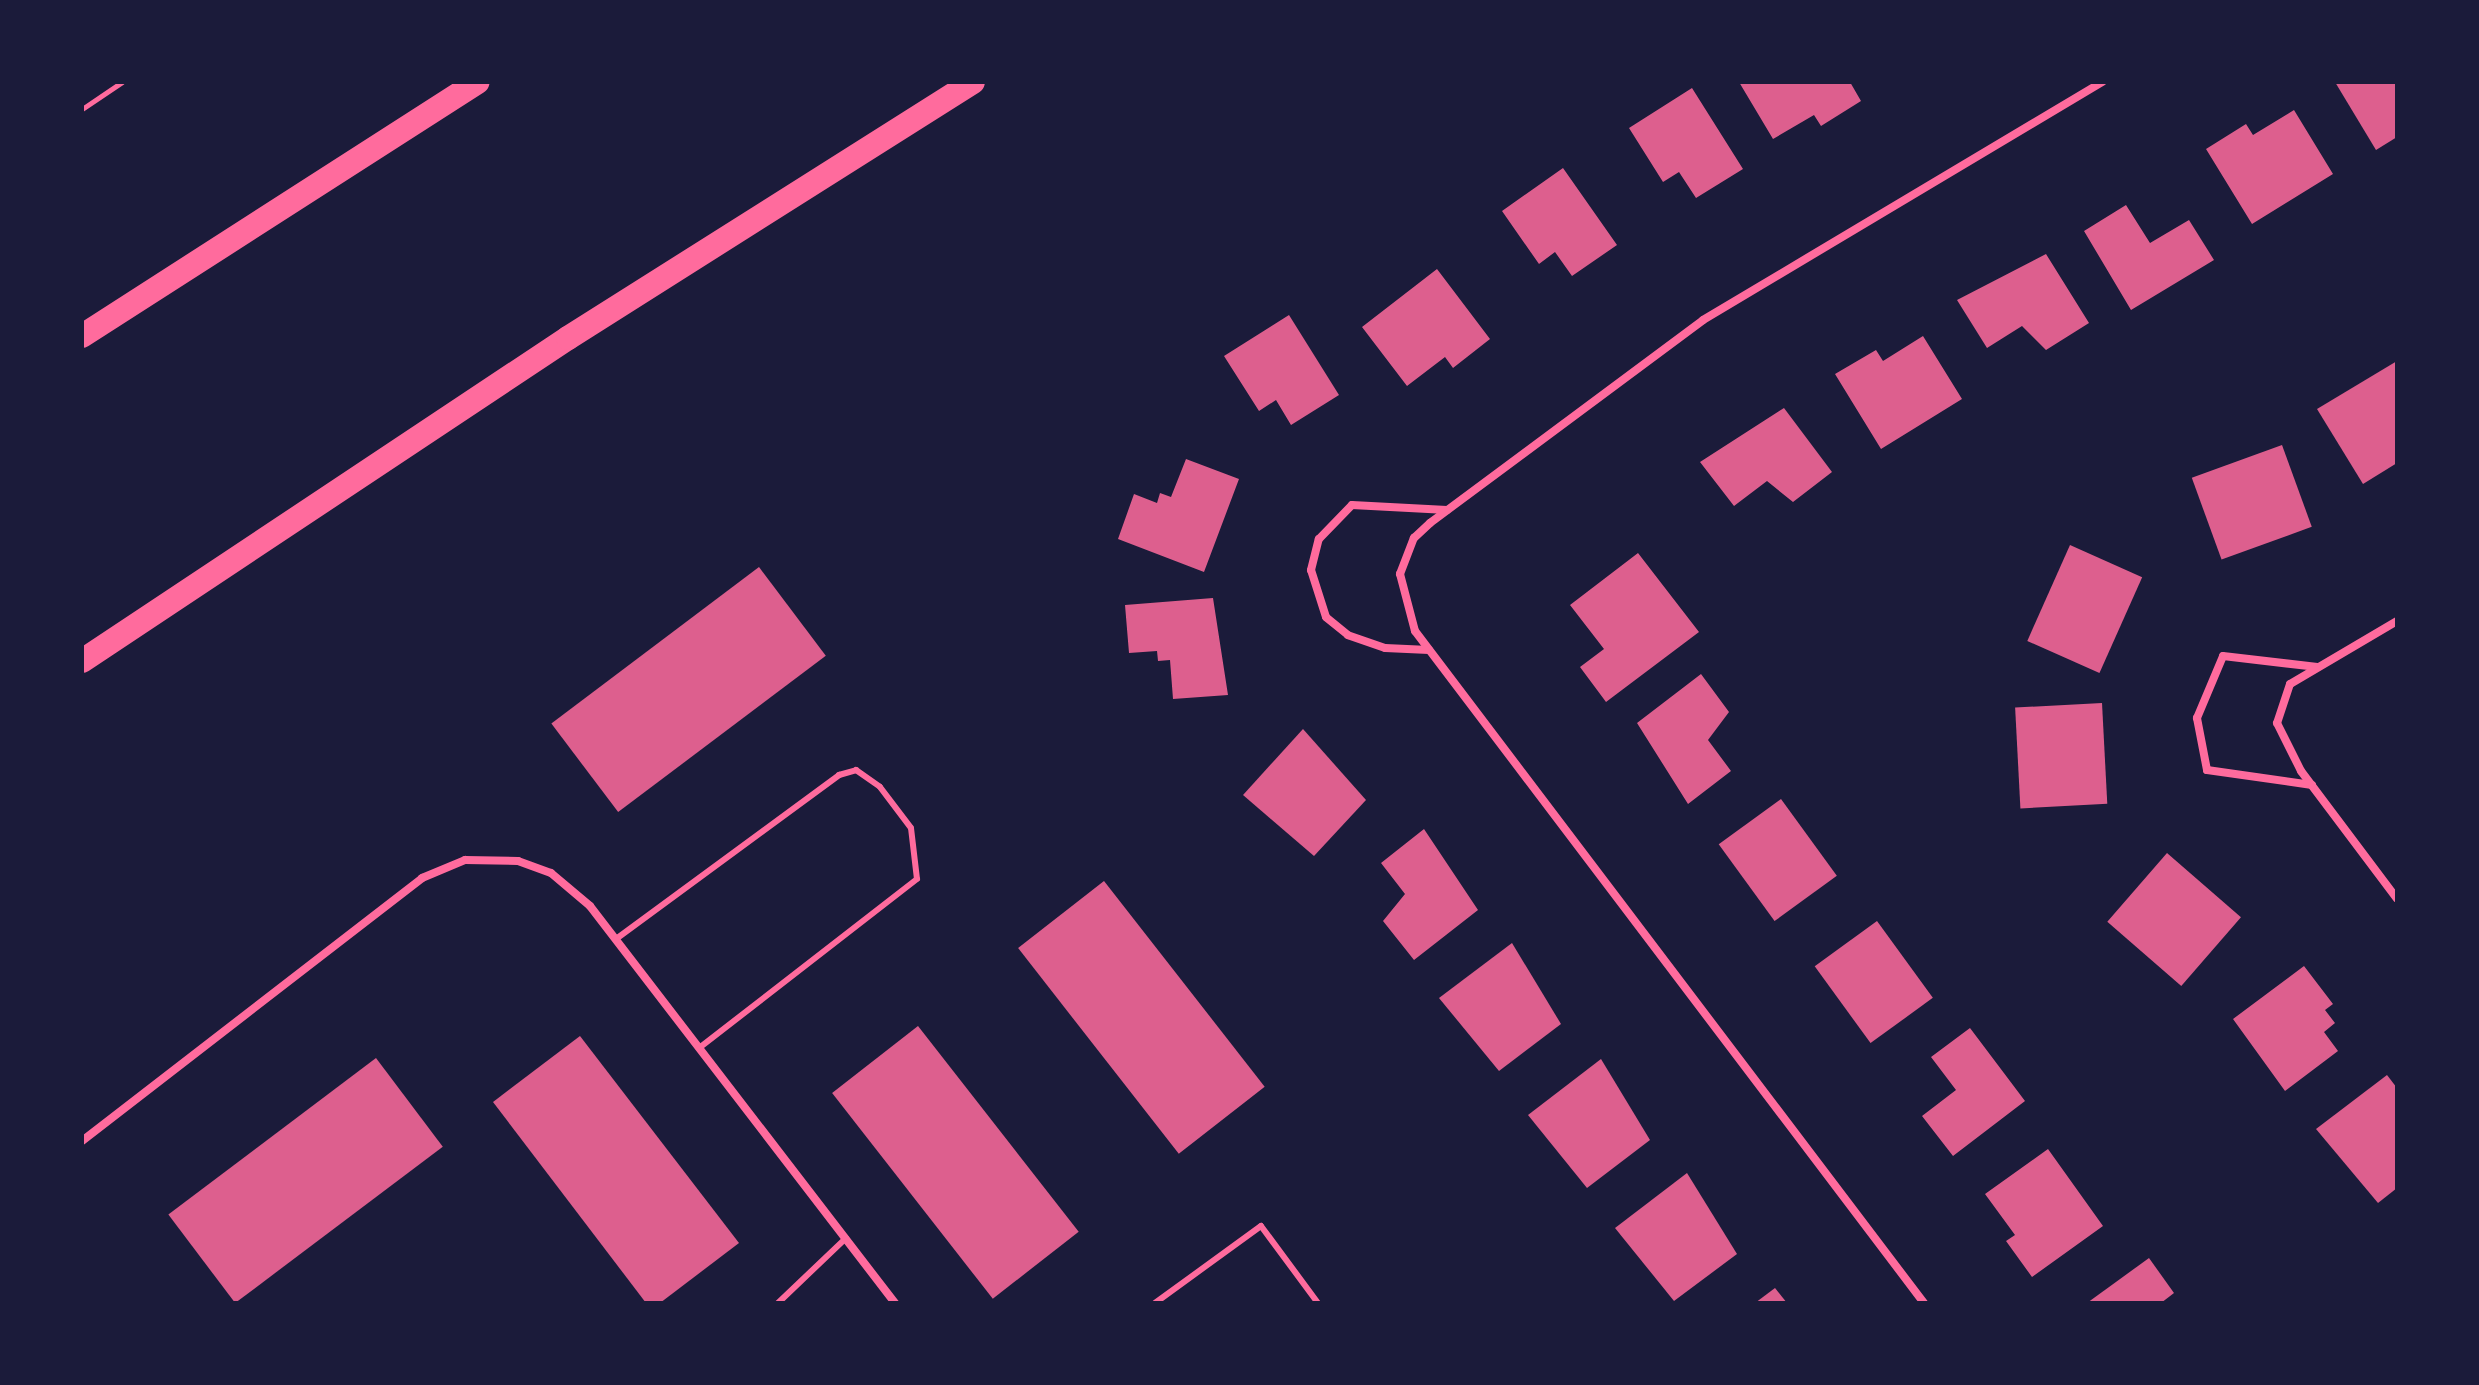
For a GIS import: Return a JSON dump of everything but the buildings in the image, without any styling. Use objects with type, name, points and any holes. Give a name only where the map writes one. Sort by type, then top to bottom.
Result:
[{"type":"highway","points":[[82,336],[478,82]]},
{"type":"highway","points":[[82,661],[568,338],[973,82]]},
{"type":"street","points":[[1924,1303],[1429,650],[1406,614],[1400,574],[1414,538],[1447,510],[1703,320],[2103,82]]},
{"type":"street","points":[[1429,650],[1385,648],[1348,635],[1326,617],[1311,570],[1319,539],[1352,505],[1447,510]]},
{"type":"street","points":[[2397,621],[2290,684],[2277,723],[2312,785],[2397,899]]},
{"type":"street","points":[[2312,785],[2207,770],[2197,718],[2223,656],[2318,667]]},
{"type":"street","points":[[82,1141],[422,878],[465,860],[504,858],[551,873],[616,939],[895,1303]]},
{"type":"lane","points":[[616,939],[839,775],[856,770],[880,787],[911,828],[917,879],[699,1048]]},
{"type":"lane","points":[[1155,1303],[1261,1226],[1318,1303]]},
{"type":"lane","points":[[778,1303],[846,1238]]},
{"type":"path","points":[[82,109],[122,82]]}]
